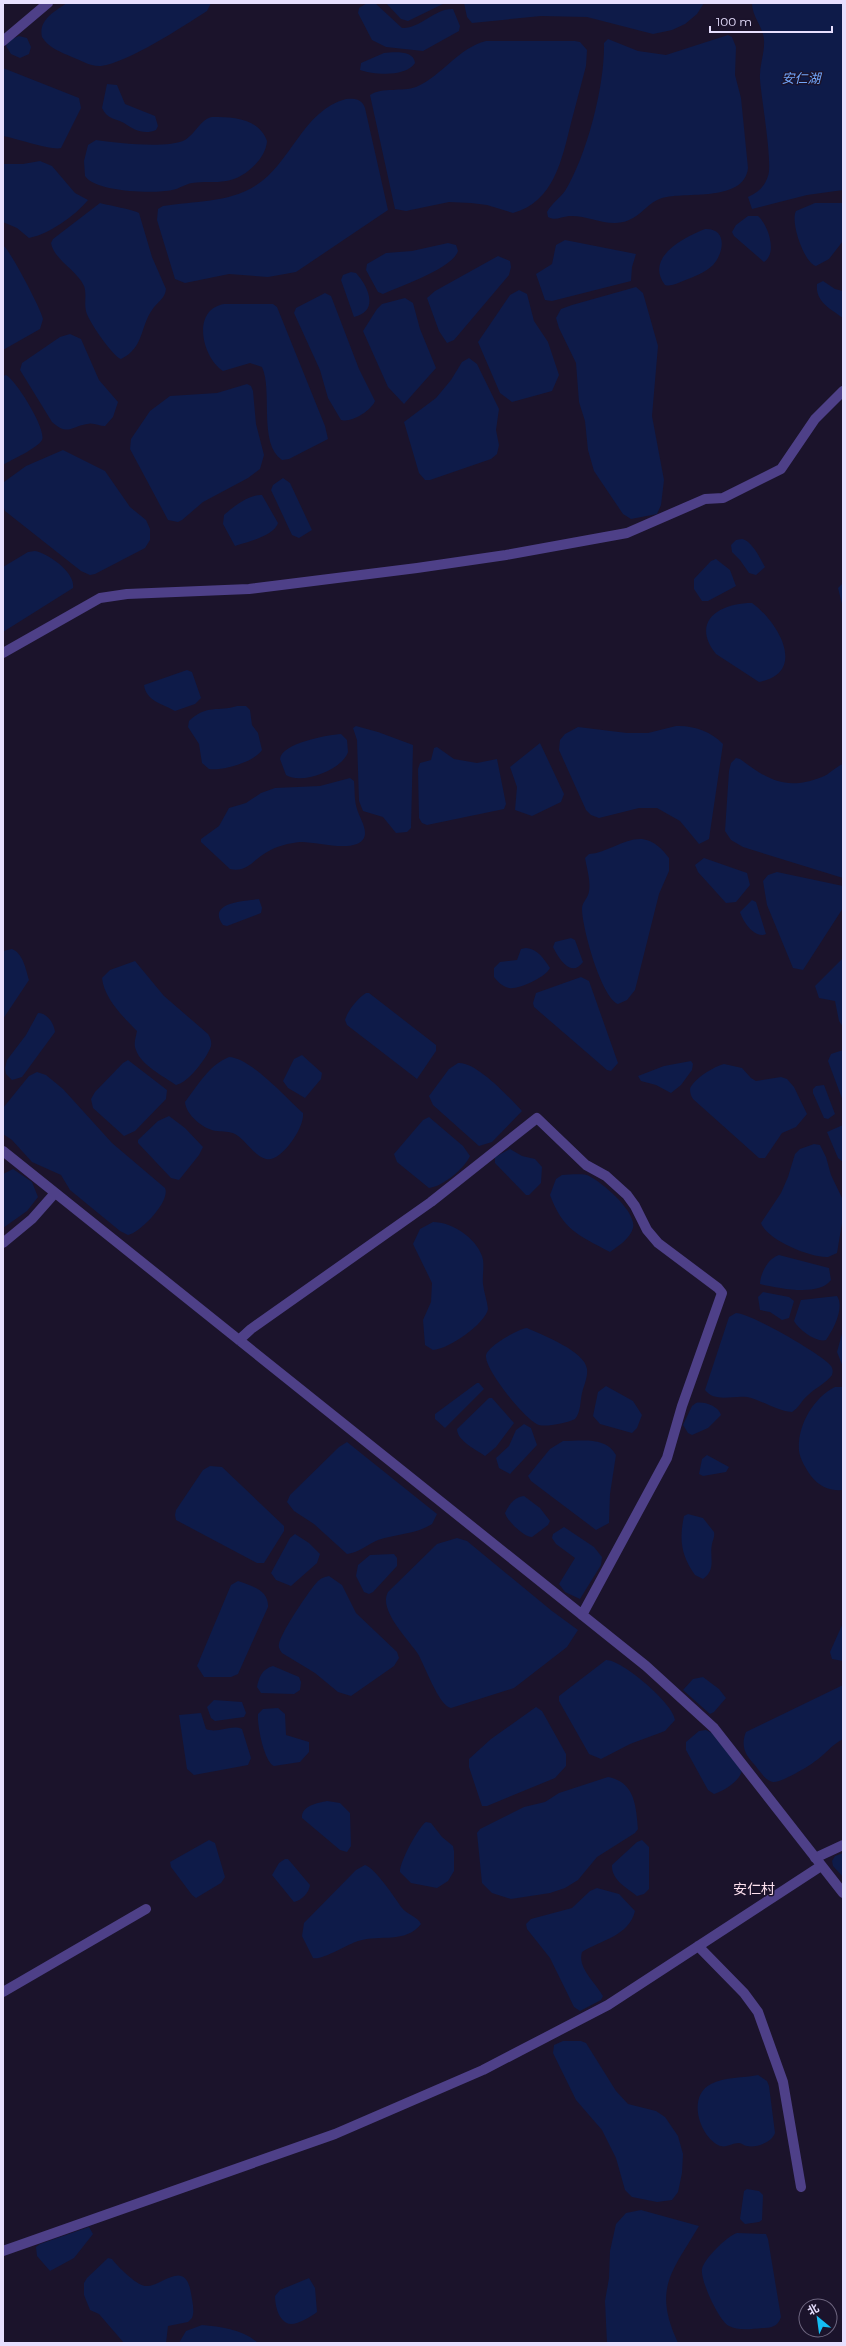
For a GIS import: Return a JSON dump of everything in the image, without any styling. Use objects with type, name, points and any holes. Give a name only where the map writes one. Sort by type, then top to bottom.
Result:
[{"type":"street","points":[[3,41],[48,3]]},
{"type":"street","points":[[3,653],[100,598],[127,594],[249,589],[506,555],[627,533],[705,499],[723,498],[781,469],[815,419],[843,391]]},
{"type":"street","points":[[239,1340],[251,1329],[430,1202],[537,1118],[586,1165],[606,1176],[627,1195],[639,1212],[647,1230],[658,1243],[718,1288],[722,1293],[680,1412],[667,1458],[582,1615]]},
{"type":"street","points":[[3,1151],[646,1666],[714,1728],[843,1893]]},
{"type":"street","points":[[3,1242],[32,1219],[55,1193]]},
{"type":"street","points":[[3,2251],[335,2134],[424,2097],[483,2070],[537,2040],[590,2016],[698,1946],[843,1845]]},
{"type":"street","points":[[3,1992],[146,1909]]},
{"type":"street","points":[[698,1946],[744,1993],[758,2012],[784,2082],[801,2187]]},
{"type":"water","points":[[67,3],[211,3],[207,11],[155,43],[126,58],[113,63],[97,66],[86,63],[59,51],[48,44],[42,37],[41,31],[45,21]]},
{"type":"water","points":[[367,3],[375,3],[402,28],[415,25],[440,12],[453,9],[460,26],[459,31],[423,51],[386,47],[372,40],[358,13],[359,8]]},
{"type":"water","points":[[386,3],[445,3],[408,21],[401,19]]},
{"type":"water","points":[[464,3],[704,3],[697,14],[685,24],[672,30],[653,34],[587,17],[541,16],[472,23],[467,17]]},
{"type":"water","name":"安仁湖","points":[[752,3],[843,3],[843,190],[807,195],[752,209],[748,197],[758,191],[767,180],[769,158],[760,79],[764,40],[762,30],[752,8]]},
{"type":"water","points":[[728,35],[732,37],[736,47],[735,75],[741,98],[748,168],[744,179],[736,186],[725,191],[712,194],[662,198],[653,202],[634,218],[622,222],[614,223],[577,216],[556,219],[548,217],[547,212],[565,191],[581,159],[598,99],[604,60],[604,43],[608,39],[638,51],[666,55]]},
{"type":"water","points":[[19,36],[27,38],[31,47],[29,54],[20,58],[11,54],[6,46],[10,40]]},
{"type":"water","points":[[486,41],[575,41],[580,42],[587,50],[586,66],[564,151],[554,177],[547,189],[538,199],[527,207],[513,213],[487,205],[449,202],[406,211],[395,209],[370,95],[380,91],[416,87],[434,76],[467,50]]},
{"type":"water","points":[[398,52],[407,54],[414,59],[415,63],[411,68],[398,73],[382,74],[360,70],[361,63],[384,53]]},
{"type":"water","points":[[3,68],[79,98],[81,108],[61,148],[50,148],[3,136]]},
{"type":"water","points":[[107,84],[117,85],[125,104],[155,116],[158,126],[156,130],[147,132],[139,131],[111,118],[106,114],[102,108]]},
{"type":"water","points":[[346,99],[358,100],[364,105],[388,210],[296,272],[268,277],[229,274],[185,283],[175,279],[157,220],[158,209],[163,206],[222,198],[245,192],[255,186],[278,165],[319,114],[331,105]]},
{"type":"water","points":[[212,117],[244,120],[252,123],[263,133],[267,141],[263,155],[253,167],[240,176],[226,181],[192,183],[164,191],[139,192],[100,186],[85,176],[84,161],[88,145],[96,140],[116,143],[154,145],[177,143],[185,140],[208,118]]},
{"type":"water","points":[[40,161],[52,166],[75,193],[88,200],[61,224],[45,233],[29,238],[17,228],[3,222],[3,164],[23,164]]},
{"type":"water","points":[[100,203],[139,213],[152,257],[166,289],[162,298],[148,317],[138,343],[134,349],[121,359],[112,352],[87,315],[84,286],[81,280],[56,255],[51,243],[53,239]]},
{"type":"water","points":[[815,203],[843,203],[843,241],[829,259],[816,266],[807,258],[799,242],[795,224],[796,211]]},
{"type":"water","points":[[748,216],[758,216],[762,220],[768,232],[771,246],[768,258],[764,262],[734,236],[732,232],[736,225]]},
{"type":"water","points":[[705,229],[718,233],[721,237],[722,242],[720,254],[717,260],[710,268],[699,274],[670,286],[665,285],[660,275],[660,266],[663,257],[687,237]]},
{"type":"water","points":[[565,240],[636,254],[632,267],[631,281],[552,301],[545,300],[536,274],[552,264],[556,245]]},
{"type":"water","points":[[448,243],[456,245],[458,251],[454,258],[425,276],[383,294],[378,292],[366,270],[367,264],[386,253],[412,251]]},
{"type":"water","points":[[3,245],[7,249],[25,281],[43,319],[40,329],[3,350]]},
{"type":"water","points":[[498,256],[510,261],[511,267],[509,275],[454,340],[447,343],[439,331],[427,298],[435,291]]},
{"type":"water","points":[[351,272],[356,273],[360,278],[369,298],[367,309],[362,314],[354,317],[341,280],[343,275]]},
{"type":"water","points":[[823,281],[835,289],[843,291],[843,318],[821,300],[817,290],[817,284]]},
{"type":"water","points":[[636,287],[643,293],[658,346],[652,416],[664,480],[661,505],[657,514],[631,519],[623,514],[594,471],[588,450],[585,421],[579,402],[576,363],[559,328],[556,318],[561,309]]},
{"type":"water","points":[[519,290],[527,294],[534,321],[548,342],[559,375],[552,391],[512,402],[500,393],[478,342],[510,295]]},
{"type":"water","points":[[325,293],[331,296],[359,369],[375,401],[369,409],[350,420],[341,420],[328,398],[320,370],[294,313],[296,308]]},
{"type":"water","points":[[405,298],[413,303],[420,329],[436,368],[404,404],[388,387],[363,331],[377,309],[382,304]]},
{"type":"water","points":[[224,304],[273,304],[277,307],[325,426],[328,439],[289,459],[282,460],[275,452],[270,442],[268,430],[265,377],[262,367],[250,363],[223,371],[216,364],[205,345],[203,334],[207,315],[214,308]]},
{"type":"water","points":[[70,334],[81,339],[99,380],[118,402],[113,417],[105,426],[89,424],[66,430],[57,426],[52,422],[20,370],[22,363],[60,337]]},
{"type":"water","points":[[469,358],[477,364],[499,409],[496,430],[499,445],[497,454],[491,459],[430,480],[425,480],[419,473],[404,422],[436,398],[451,380],[462,362]]},
{"type":"water","points":[[6,375],[17,386],[30,406],[40,426],[42,440],[35,447],[3,465],[3,376]]},
{"type":"water","points":[[247,384],[251,386],[253,391],[256,424],[264,455],[260,469],[248,478],[203,502],[182,520],[178,522],[168,520],[130,449],[131,439],[150,411],[170,396],[217,393]]},
{"type":"water","points":[[63,450],[105,471],[130,507],[146,520],[150,529],[150,540],[145,548],[95,574],[90,575],[81,571],[5,511],[3,505],[4,482],[26,466]]},
{"type":"water","points":[[283,478],[290,483],[312,530],[299,538],[292,535],[271,490],[273,485]]},
{"type":"water","points":[[257,495],[262,495],[278,523],[271,532],[266,535],[235,546],[223,524],[224,515],[247,499]]},
{"type":"water","points":[[736,540],[746,540],[752,546],[765,567],[756,575],[749,573],[732,552],[731,545]]},
{"type":"water","points":[[35,551],[54,560],[66,570],[73,582],[73,588],[3,632],[3,567],[28,552]]},
{"type":"water","points":[[716,559],[730,570],[736,586],[708,601],[702,601],[694,589],[694,579],[711,561]]},
{"type":"water","points":[[843,583],[843,608],[838,588]]},
{"type":"water","points":[[752,603],[762,611],[778,633],[784,646],[785,657],[783,668],[774,676],[759,682],[716,654],[709,642],[706,632],[708,623],[712,616],[720,610],[729,606]]},
{"type":"water","points":[[187,670],[192,672],[201,698],[195,704],[175,711],[156,701],[148,695],[145,690],[144,685]]},
{"type":"water","points":[[246,706],[250,710],[252,725],[258,733],[262,750],[252,758],[238,765],[222,769],[209,769],[202,763],[199,744],[188,727],[189,721],[201,712],[207,710]]},
{"type":"water","points":[[356,726],[378,732],[413,745],[411,828],[407,832],[396,833],[383,817],[363,811],[359,801],[357,740],[353,728]]},
{"type":"water","points":[[676,726],[695,728],[707,732],[723,744],[709,839],[699,844],[680,821],[657,808],[639,808],[599,818],[591,815],[586,810],[559,750],[560,740],[565,734],[578,727],[627,733],[648,733]]},
{"type":"water","points":[[341,734],[347,740],[348,752],[338,765],[321,774],[311,777],[293,778],[286,775],[280,759],[288,748],[316,738]]},
{"type":"water","points":[[540,743],[564,794],[561,802],[532,816],[515,810],[517,787],[510,767]]},
{"type":"water","points":[[437,747],[454,759],[477,763],[497,759],[506,804],[504,809],[427,825],[422,823],[419,818],[418,769],[420,763],[431,760],[434,748]]},
{"type":"water","points":[[736,758],[740,759],[769,778],[788,783],[798,783],[822,777],[843,764],[843,878],[743,847],[731,840],[725,831],[729,771],[731,763]]},
{"type":"water","points":[[350,778],[354,781],[356,806],[365,831],[364,838],[360,843],[344,846],[307,842],[287,844],[267,852],[250,865],[236,870],[230,869],[201,842],[201,839],[219,826],[229,808],[246,803],[261,793],[275,788],[320,786]]},
{"type":"water","points":[[635,839],[642,839],[654,844],[669,858],[669,871],[659,894],[635,990],[627,1000],[618,1004],[612,999],[605,989],[599,976],[585,930],[582,907],[590,887],[585,858],[589,854],[596,853]]},
{"type":"water","points":[[704,858],[747,873],[750,885],[736,902],[726,903],[698,872],[695,865]]},
{"type":"water","points":[[777,872],[843,886],[843,908],[803,970],[793,968],[767,905],[763,881],[768,875]]},
{"type":"water","points":[[259,899],[262,908],[261,913],[227,926],[223,925],[219,917],[219,912],[223,907],[237,902]]},
{"type":"water","points":[[752,900],[756,902],[766,934],[758,934],[750,929],[740,912]]},
{"type":"water","points":[[571,938],[575,940],[583,962],[578,967],[574,968],[565,965],[553,947],[555,942]]},
{"type":"water","points":[[526,948],[537,952],[550,968],[538,979],[525,985],[509,988],[502,985],[494,977],[494,968],[500,962],[517,960],[521,949]]},
{"type":"water","points":[[12,949],[19,954],[29,980],[3,1019],[3,951]]},
{"type":"water","points":[[843,958],[843,1027],[839,1021],[835,1001],[819,998],[815,986]]},
{"type":"water","points":[[135,961],[164,996],[208,1034],[211,1039],[209,1051],[201,1063],[186,1080],[176,1085],[153,1070],[143,1061],[136,1050],[135,1045],[137,1031],[115,1007],[106,993],[102,978],[110,970]]},
{"type":"water","points":[[581,977],[589,981],[618,1063],[611,1071],[607,1070],[534,1007],[533,1003],[536,993]]},
{"type":"water","points":[[366,993],[369,993],[436,1045],[436,1051],[417,1079],[347,1025],[345,1020],[348,1012]]},
{"type":"water","points":[[38,1013],[41,1013],[50,1019],[55,1032],[22,1077],[12,1080],[6,1074],[5,1068],[7,1060],[26,1035]]},
{"type":"water","points":[[843,1050],[843,1101],[828,1061],[831,1054]]},
{"type":"water","points":[[302,1055],[322,1073],[321,1079],[305,1098],[288,1088],[283,1081],[294,1059]]},
{"type":"water","points":[[229,1057],[238,1059],[258,1071],[303,1113],[303,1119],[300,1127],[291,1143],[285,1150],[272,1159],[266,1159],[258,1155],[235,1134],[212,1130],[201,1125],[192,1117],[186,1107],[185,1102],[204,1076],[216,1065]]},
{"type":"water","points":[[128,1060],[167,1090],[166,1099],[135,1131],[124,1136],[93,1108],[91,1099],[95,1092],[123,1063]]},
{"type":"water","points":[[691,1061],[693,1064],[692,1070],[681,1085],[671,1093],[656,1085],[641,1081],[638,1076],[664,1066]]},
{"type":"water","points":[[458,1063],[465,1064],[483,1074],[522,1111],[492,1142],[479,1146],[433,1105],[429,1096],[449,1069]]},
{"type":"water","points":[[724,1064],[742,1068],[751,1078],[756,1081],[781,1077],[787,1079],[794,1087],[807,1114],[796,1127],[782,1133],[765,1158],[759,1158],[691,1096],[690,1089],[695,1081],[715,1067]]},
{"type":"water","points":[[37,1072],[46,1075],[63,1089],[112,1143],[165,1188],[166,1194],[159,1208],[140,1229],[128,1235],[120,1231],[70,1190],[61,1175],[32,1162],[12,1140],[3,1134],[3,1108],[29,1076]]},
{"type":"water","points":[[824,1085],[835,1114],[828,1119],[824,1118],[813,1093],[813,1089],[816,1086]]},
{"type":"water","points":[[169,1116],[185,1128],[203,1147],[199,1155],[179,1180],[171,1178],[138,1143],[138,1140],[158,1121]]},
{"type":"water","points":[[429,1117],[463,1146],[470,1156],[463,1166],[446,1181],[429,1188],[397,1162],[394,1154],[423,1120]]},
{"type":"water","points":[[843,1125],[843,1162],[838,1158],[827,1132]]},
{"type":"water","points":[[814,1144],[820,1145],[826,1157],[831,1175],[843,1200],[843,1217],[837,1253],[828,1257],[820,1257],[790,1247],[772,1236],[761,1223],[781,1193],[795,1154],[800,1149]]},
{"type":"water","points":[[510,1149],[522,1156],[535,1159],[542,1167],[541,1183],[529,1195],[526,1195],[495,1163],[495,1157]]},
{"type":"water","points":[[13,1169],[32,1182],[38,1197],[27,1211],[3,1228],[3,1174]]},
{"type":"water","points":[[580,1174],[589,1176],[610,1191],[625,1206],[630,1214],[633,1221],[633,1228],[629,1236],[610,1252],[580,1236],[566,1224],[560,1216],[550,1195],[556,1179],[562,1175]]},
{"type":"water","points":[[433,1222],[448,1225],[462,1232],[469,1237],[479,1249],[483,1259],[483,1284],[488,1309],[480,1322],[457,1341],[440,1349],[433,1350],[425,1345],[423,1320],[431,1302],[432,1283],[413,1244],[420,1229]]},
{"type":"water","points":[[779,1255],[829,1268],[831,1280],[825,1285],[808,1290],[787,1289],[760,1284],[761,1276],[765,1267],[771,1259]]},
{"type":"water","points":[[763,1292],[789,1297],[794,1301],[789,1318],[782,1320],[770,1312],[760,1310],[758,1297]]},
{"type":"water","points":[[837,1296],[840,1307],[839,1313],[835,1325],[826,1340],[818,1340],[813,1338],[796,1325],[794,1321],[801,1300]]},
{"type":"water","points":[[736,1313],[770,1327],[801,1344],[825,1360],[831,1366],[833,1370],[832,1375],[807,1396],[792,1412],[780,1410],[758,1400],[747,1397],[724,1398],[709,1394],[705,1390],[729,1317]]},
{"type":"water","points":[[527,1328],[562,1344],[579,1356],[584,1362],[587,1369],[587,1375],[579,1410],[575,1419],[557,1424],[539,1425],[516,1405],[499,1383],[487,1363],[487,1352],[491,1348],[503,1339]]},
{"type":"water","points":[[843,1330],[843,1367],[837,1352]]},
{"type":"water","points":[[479,1383],[484,1389],[445,1428],[435,1419],[435,1414]]},
{"type":"water","points":[[606,1386],[633,1401],[642,1415],[637,1428],[632,1433],[600,1424],[593,1416],[598,1392]]},
{"type":"water","points":[[835,1387],[843,1387],[843,1490],[825,1488],[818,1483],[805,1467],[799,1451],[801,1432],[813,1405]]},
{"type":"water","points":[[489,1398],[492,1398],[514,1423],[496,1447],[485,1456],[464,1441],[460,1437],[457,1429]]},
{"type":"water","points":[[696,1403],[710,1405],[717,1409],[721,1415],[708,1428],[692,1435],[688,1433],[683,1425],[692,1406]]},
{"type":"water","points":[[524,1424],[531,1428],[537,1445],[510,1474],[499,1468],[496,1458],[509,1446],[516,1430]]},
{"type":"water","points":[[585,1440],[600,1442],[612,1449],[616,1455],[610,1494],[609,1523],[596,1530],[531,1481],[528,1476],[550,1449],[563,1441]]},
{"type":"water","points":[[347,1442],[437,1514],[432,1524],[420,1530],[378,1540],[359,1550],[347,1554],[314,1524],[294,1511],[287,1502],[290,1495],[339,1447]]},
{"type":"water","points":[[707,1455],[729,1467],[726,1472],[703,1476],[699,1474],[702,1459]]},
{"type":"water","points":[[210,1466],[222,1467],[284,1526],[284,1531],[264,1563],[257,1563],[176,1520],[176,1510],[203,1470]]},
{"type":"water","points":[[524,1496],[540,1508],[550,1521],[548,1525],[532,1537],[516,1528],[505,1513],[510,1504],[517,1498]]},
{"type":"water","points":[[688,1514],[703,1518],[714,1532],[711,1549],[712,1563],[710,1571],[703,1579],[695,1575],[690,1568],[682,1547],[682,1525],[684,1516]]},
{"type":"water","points":[[564,1527],[594,1547],[602,1557],[601,1565],[580,1599],[565,1592],[559,1584],[575,1558],[556,1544],[552,1538],[553,1534]]},
{"type":"water","points":[[295,1534],[309,1543],[320,1554],[317,1563],[291,1586],[276,1580],[271,1573],[290,1538]]},
{"type":"water","points":[[457,1538],[467,1541],[552,1611],[578,1630],[567,1647],[514,1688],[451,1708],[446,1706],[437,1693],[418,1654],[390,1616],[386,1599],[388,1592],[437,1544]]},
{"type":"water","points":[[394,1554],[397,1558],[397,1566],[373,1592],[369,1594],[364,1592],[356,1576],[358,1565],[370,1555]]},
{"type":"water","points":[[329,1576],[342,1585],[356,1613],[397,1652],[399,1658],[394,1666],[351,1696],[338,1692],[315,1673],[282,1653],[279,1646],[284,1631],[309,1593],[318,1581]]},
{"type":"water","points":[[238,1581],[254,1587],[263,1593],[268,1601],[268,1607],[238,1674],[231,1677],[204,1677],[197,1666],[231,1585]]},
{"type":"water","points":[[843,1623],[843,1661],[832,1659],[830,1652]]},
{"type":"water","points":[[606,1660],[623,1667],[646,1684],[666,1704],[675,1720],[665,1731],[630,1744],[601,1759],[589,1754],[559,1701],[559,1696]]},
{"type":"water","points":[[273,1666],[299,1677],[301,1682],[300,1690],[294,1694],[261,1693],[257,1687],[260,1677],[266,1669]]},
{"type":"water","points":[[703,1677],[719,1689],[726,1698],[714,1712],[710,1714],[683,1690],[693,1679]]},
{"type":"water","points":[[843,1685],[843,1739],[818,1759],[794,1774],[777,1782],[767,1779],[750,1759],[744,1748],[744,1736],[746,1732]]},
{"type":"water","points":[[214,1700],[242,1702],[246,1713],[244,1717],[215,1721],[211,1718],[207,1707]]},
{"type":"water","points":[[536,1707],[542,1711],[566,1754],[566,1766],[555,1778],[487,1806],[482,1806],[469,1767],[469,1759],[491,1739]]},
{"type":"water","points":[[278,1708],[285,1714],[286,1735],[309,1742],[309,1752],[300,1762],[274,1766],[270,1763],[264,1750],[260,1734],[258,1714],[263,1709]]},
{"type":"water","points":[[201,1713],[206,1729],[242,1729],[251,1758],[248,1765],[194,1775],[187,1769],[179,1715]]},
{"type":"water","points":[[706,1730],[712,1733],[742,1770],[739,1778],[731,1785],[714,1794],[708,1790],[686,1750],[686,1742],[699,1731]]},
{"type":"water","points":[[608,1777],[624,1784],[632,1796],[635,1804],[638,1829],[635,1833],[597,1857],[578,1880],[565,1888],[550,1893],[511,1899],[492,1893],[482,1883],[477,1833],[480,1829],[524,1807],[545,1802],[559,1793]]},
{"type":"water","points":[[327,1801],[340,1803],[350,1813],[351,1846],[347,1852],[340,1850],[302,1818],[302,1814],[307,1808],[314,1804]]},
{"type":"water","points":[[426,1822],[431,1823],[442,1837],[453,1846],[454,1851],[454,1871],[448,1881],[437,1888],[411,1883],[400,1872],[410,1845]]},
{"type":"water","points":[[209,1840],[215,1843],[225,1877],[221,1883],[196,1898],[192,1895],[171,1867],[170,1862]]},
{"type":"water","points":[[642,1840],[649,1847],[649,1889],[644,1894],[637,1896],[624,1887],[617,1879],[612,1870],[612,1865],[637,1842]]},
{"type":"water","points":[[843,1853],[843,1877],[833,1866],[832,1861],[835,1856]]},
{"type":"water","points":[[285,1859],[288,1859],[310,1885],[305,1896],[294,1902],[272,1875],[279,1863]]},
{"type":"water","points":[[365,1865],[380,1878],[402,1908],[421,1924],[408,1934],[358,1941],[328,1955],[313,1958],[302,1936],[304,1923],[356,1870]]},
{"type":"water","points":[[597,1888],[619,1894],[635,1911],[632,1919],[621,1932],[582,1952],[582,1964],[603,1996],[601,2000],[580,2011],[574,2007],[550,1958],[527,1929],[526,1924],[531,1919],[572,1908],[590,1891]]},
{"type":"water","points":[[563,2041],[581,2041],[586,2043],[616,2091],[628,2104],[656,2111],[665,2117],[678,2136],[683,2154],[682,2173],[678,2192],[672,2200],[657,2202],[632,2197],[625,2190],[616,2158],[602,2130],[576,2100],[553,2053],[554,2045]]},
{"type":"water","points":[[758,2075],[767,2081],[769,2086],[775,2133],[771,2139],[764,2144],[755,2146],[746,2146],[741,2143],[726,2146],[718,2145],[711,2140],[701,2124],[698,2115],[699,2097],[704,2090],[716,2082]]},
{"type":"water","points":[[747,2189],[759,2191],[763,2195],[762,2220],[759,2222],[745,2224],[740,2219],[744,2191]]},
{"type":"water","points":[[641,2210],[699,2226],[673,2269],[666,2295],[667,2309],[678,2343],[607,2343],[605,2301],[609,2278],[610,2251],[616,2224],[626,2213]]},
{"type":"water","points":[[89,2227],[93,2234],[74,2258],[50,2271],[37,2256],[36,2247],[40,2244]]},
{"type":"water","points":[[737,2233],[766,2234],[768,2239],[781,2317],[776,2325],[768,2328],[736,2329],[729,2326],[720,2317],[704,2282],[702,2269],[711,2254],[728,2238]]},
{"type":"water","points":[[108,2258],[112,2259],[132,2279],[145,2286],[158,2283],[178,2275],[184,2277],[188,2282],[191,2293],[193,2309],[192,2318],[188,2322],[168,2326],[166,2343],[124,2343],[99,2314],[90,2310],[84,2295],[84,2283],[87,2278]]},
{"type":"water","points":[[309,2278],[315,2288],[317,2312],[298,2323],[291,2324],[283,2321],[278,2313],[275,2296],[280,2290]]},
{"type":"water","points":[[202,2325],[239,2332],[252,2338],[258,2343],[179,2343],[186,2331]]},
{"type":"district","name":"安仁村","points":[[754,1889]]}]
